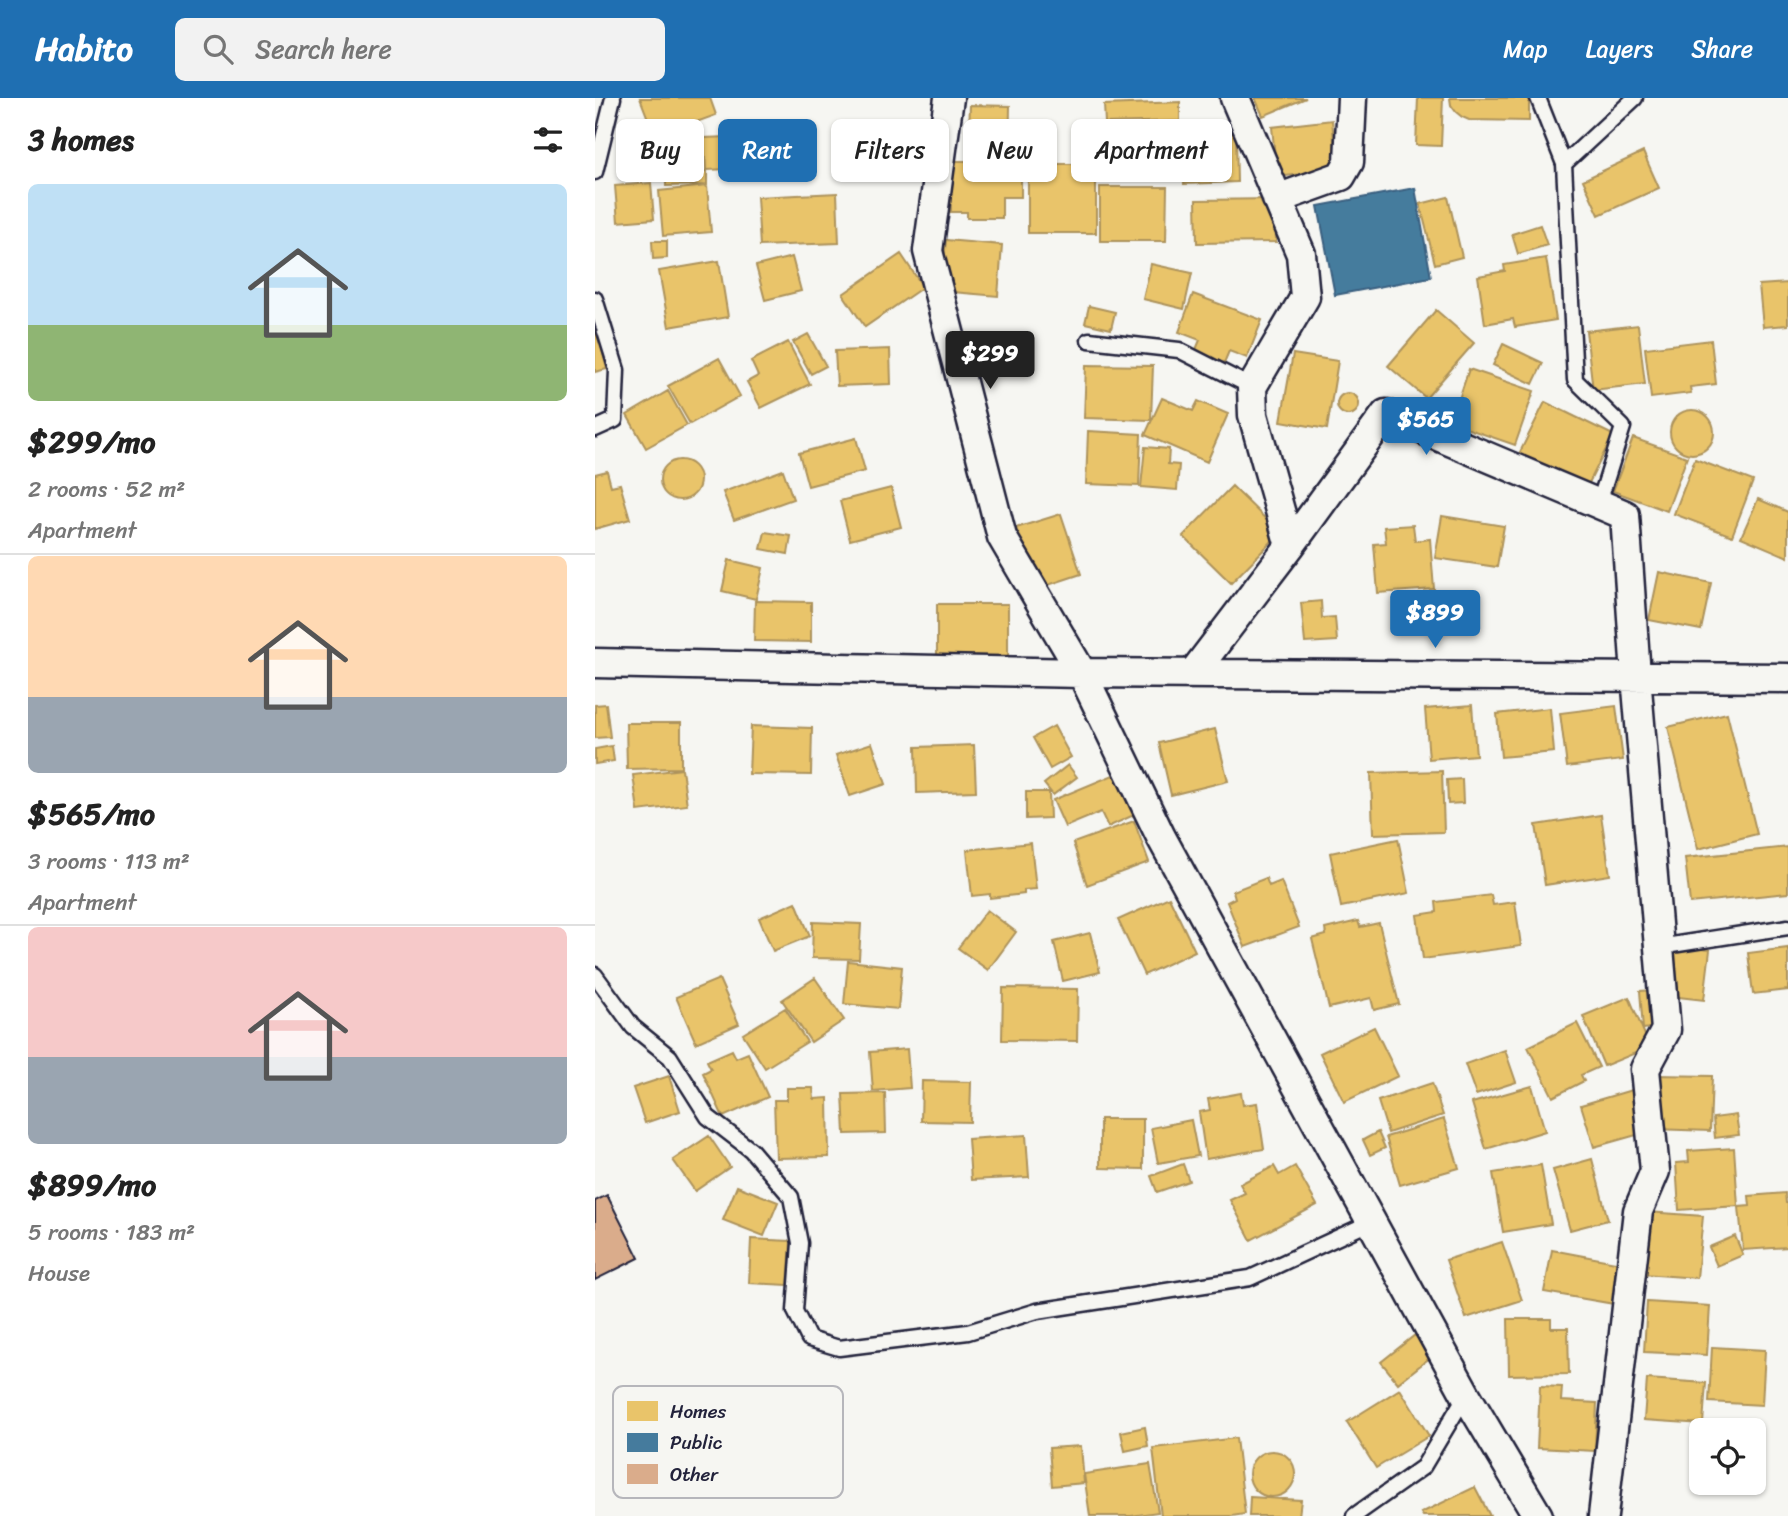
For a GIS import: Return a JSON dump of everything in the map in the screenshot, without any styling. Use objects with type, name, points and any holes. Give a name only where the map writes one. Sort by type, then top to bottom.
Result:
[{"type":"street","points":[[949,98],[928,251],[1002,537],[1082,673],[1161,837],[1371,1222],[1466,1395],[1538,1516]]},
{"type":"street","points":[[1235,98],[1301,254],[1305,297],[1252,387],[1253,415],[1290,546]]},
{"type":"street","points":[[1277,199],[1341,176],[1349,162],[1352,98]]},
{"type":"street","points":[[1194,672],[1386,414],[1625,515],[1666,1030],[1645,1069],[1655,1171],[1637,1211],[1603,1516]]},
{"type":"street","points":[[595,663],[1082,673],[1788,678]]},
{"type":"lane","points":[[595,172],[613,98]]},
{"type":"lane","points":[[1538,98],[1565,164],[1574,380],[1623,427],[1599,503]]},
{"type":"lane","points":[[1565,164],[1635,98]]},
{"type":"lane","points":[[595,299],[617,370],[615,420],[595,429]]},
{"type":"lane","points":[[1089,340],[1179,350],[1252,387]]},
{"type":"lane","points":[[1659,947],[1788,927]]},
{"type":"lane","points":[[595,975],[633,1027],[670,1057],[708,1117],[751,1150],[791,1197],[800,1243],[795,1311],[809,1339],[839,1348],[968,1332],[1037,1311],[1250,1278],[1371,1222]]},
{"type":"lane","points":[[1354,1516],[1423,1467],[1466,1395]]},
{"type":"building: Homes","points":[[640,98],[710,98],[716,115],[704,119],[648,119]]},
{"type":"building: Homes","points":[[1255,98],[1306,98],[1263,116]]},
{"type":"building: Homes","points":[[1418,98],[1443,98],[1441,146],[1416,145]]},
{"type":"building: Homes","points":[[1450,98],[1529,98],[1529,121],[1469,120],[1456,112]]},
{"type":"building: Homes","points":[[1180,102],[1180,119],[1105,119],[1104,105]]},
{"type":"building: Homes","points":[[970,105],[1010,106],[1010,119],[969,119]]},
{"type":"building: Homes","points":[[1332,120],[1337,170],[1277,177],[1272,127]]},
{"type":"building: Homes","points":[[1232,133],[1236,133],[1237,182],[1184,184],[1232,182]]},
{"type":"building: Homes","points":[[718,137],[718,170],[706,170],[704,138]]},
{"type":"building: Homes","points":[[1643,152],[1659,188],[1599,215],[1583,180]]},
{"type":"building: Homes","points":[[951,161],[963,161],[963,182],[1021,182],[1021,197],[1002,197],[1002,218],[967,218],[967,212],[951,212]]},
{"type":"building: Homes","points":[[1057,164],[1071,164],[1071,182],[1096,182],[1096,233],[1028,233],[1028,182],[1057,182]]},
{"type":"building: Homes","points":[[704,171],[707,171],[707,185],[666,186],[666,182],[704,182]]},
{"type":"building: Homes","points":[[651,183],[654,219],[618,222],[615,186]]},
{"type":"building: Homes","points":[[707,186],[711,232],[663,236],[659,191]]},
{"type":"building: Homes","points":[[1100,187],[1167,187],[1166,241],[1100,241]]},
{"type":"building: Homes","points":[[837,193],[839,243],[760,246],[757,197]]},
{"type":"building: Homes","points":[[1448,197],[1462,257],[1435,264],[1420,204]]},
{"type":"building: Homes","points":[[1275,199],[1276,242],[1197,243],[1196,200]]},
{"type":"building: Homes","points":[[1540,225],[1547,245],[1518,254],[1512,234]]},
{"type":"building: Homes","points":[[946,240],[1002,245],[998,296],[941,291]]},
{"type":"building: Homes","points":[[652,241],[667,241],[667,258],[653,259]]},
{"type":"building: Homes","points":[[901,254],[923,287],[865,327],[843,294]]},
{"type":"building: Homes","points":[[792,257],[801,291],[765,300],[756,266]]},
{"type":"building: Homes","points":[[1546,258],[1556,320],[1515,327],[1513,319],[1485,324],[1478,276],[1505,271],[1504,265]]},
{"type":"building: Homes","points":[[719,261],[728,317],[669,327],[659,271]]},
{"type":"building: Homes","points":[[1151,264],[1192,273],[1184,309],[1143,299]]},
{"type":"building: Homes","points":[[1788,283],[1788,325],[1763,327],[1759,285]]},
{"type":"building: Homes","points":[[1193,294],[1262,320],[1247,358],[1229,351],[1224,363],[1195,352],[1200,340],[1179,332]]},
{"type":"building: Homes","points":[[1089,306],[1115,312],[1111,329],[1085,323]]},
{"type":"building: Homes","points":[[1436,310],[1474,343],[1426,398],[1388,366]]},
{"type":"building: Homes","points":[[595,321],[607,369],[595,372]]},
{"type":"building: Homes","points":[[1638,325],[1645,384],[1593,390],[1586,331]]},
{"type":"building: Homes","points":[[808,334],[826,366],[811,374],[793,342]]},
{"type":"building: Homes","points":[[1711,340],[1716,384],[1690,387],[1691,393],[1651,398],[1645,348]]},
{"type":"building: Homes","points":[[788,342],[810,384],[761,408],[747,382],[758,376],[751,361]]},
{"type":"building: Homes","points":[[1503,344],[1543,363],[1533,384],[1493,365]]},
{"type":"building: Homes","points":[[890,349],[891,384],[837,386],[835,351]]},
{"type":"building: Homes","points":[[1293,354],[1338,361],[1327,429],[1281,421]]},
{"type":"building: Homes","points":[[719,358],[740,396],[690,424],[668,386]]},
{"type":"building: Homes","points":[[1086,365],[1153,366],[1151,420],[1084,418]]},
{"type":"building: Homes","points":[[1469,369],[1534,391],[1515,445],[1451,423]]},
{"type":"building: Homes","points":[[668,391],[687,425],[646,448],[627,415]]},
{"type":"building: Homes","points":[[1344,393],[1352,393],[1359,400],[1359,408],[1352,415],[1344,415],[1337,408],[1337,400]]},
{"type":"building: Homes","points":[[1162,398],[1193,411],[1198,401],[1228,414],[1207,462],[1145,435]]},
{"type":"building: Homes","points":[[1545,402],[1613,435],[1586,489],[1518,456]]},
{"type":"building: Homes","points":[[1692,410],[1708,416],[1714,432],[1708,448],[1692,454],[1676,448],[1670,432],[1676,416]]},
{"type":"building: Homes","points":[[1088,431],[1141,434],[1139,486],[1086,484]]},
{"type":"building: Homes","points":[[856,438],[865,471],[808,486],[799,453]]},
{"type":"building: Homes","points":[[1633,438],[1687,457],[1667,511],[1613,491]]},
{"type":"building: Homes","points":[[1145,447],[1169,449],[1168,464],[1179,465],[1177,490],[1141,487]]},
{"type":"building: Homes","points":[[1695,459],[1753,481],[1732,536],[1674,514]]},
{"type":"building: Homes","points":[[680,460],[688,461],[694,466],[699,472],[699,488],[694,494],[688,499],[680,500],[672,499],[666,494],[661,488],[660,480],[661,472],[666,466],[672,461]]},
{"type":"building: Homes","points":[[783,470],[793,499],[734,520],[723,492]]},
{"type":"building: Homes","points":[[607,471],[611,486],[620,484],[630,519],[595,529],[595,474]]},
{"type":"building: Homes","points":[[1232,486],[1280,533],[1231,583],[1183,536]]},
{"type":"building: Homes","points":[[891,488],[901,527],[850,540],[840,501]]},
{"type":"building: Homes","points":[[1758,499],[1788,512],[1788,557],[1741,537]]},
{"type":"building: Homes","points":[[1061,514],[1081,574],[1036,589],[1016,528]]},
{"type":"building: Homes","points":[[1442,516],[1504,526],[1497,567],[1435,558]]},
{"type":"building: Homes","points":[[1413,525],[1415,541],[1430,539],[1434,589],[1378,593],[1374,544],[1386,543],[1384,527]]},
{"type":"building: Homes","points":[[765,532],[791,536],[788,554],[761,549]]},
{"type":"building: Homes","points":[[729,560],[763,568],[756,599],[722,591]]},
{"type":"building: Homes","points":[[1659,572],[1711,583],[1701,630],[1649,620]]},
{"type":"building: Homes","points":[[755,601],[811,602],[811,642],[754,641]]},
{"type":"building: Homes","points":[[1321,601],[1322,618],[1335,617],[1337,641],[1305,643],[1301,603]]},
{"type":"building: Homes","points":[[937,604],[1008,604],[1008,656],[937,657]]},
{"type":"building: Homes","points":[[606,704],[610,737],[595,738],[595,705]]},
{"type":"building: Homes","points":[[1472,705],[1476,755],[1429,759],[1425,709]]},
{"type":"building: Homes","points":[[1616,706],[1623,760],[1567,767],[1560,713]]},
{"type":"building: Homes","points":[[1550,708],[1554,752],[1501,757],[1497,714]]},
{"type":"building: Homes","points":[[1727,713],[1757,834],[1698,849],[1668,727]]},
{"type":"building: Homes","points":[[626,723],[681,723],[681,768],[627,769]]},
{"type":"building: Homes","points":[[751,726],[812,728],[811,775],[749,774]]},
{"type":"building: Homes","points":[[1054,726],[1071,757],[1050,769],[1033,738]]},
{"type":"building: Homes","points":[[1215,729],[1228,781],[1171,795],[1159,743]]},
{"type":"building: Homes","points":[[872,743],[886,784],[850,796],[836,755]]},
{"type":"building: Homes","points":[[974,745],[976,791],[917,793],[916,747]]},
{"type":"building: Homes","points":[[612,746],[614,761],[595,764],[595,749]]},
{"type":"building: Homes","points":[[1068,765],[1077,777],[1053,795],[1044,784]]},
{"type":"building: Homes","points":[[682,769],[687,805],[638,811],[633,775]]},
{"type":"building: Homes","points":[[1442,771],[1444,832],[1373,834],[1371,773]]},
{"type":"building: Homes","points":[[1118,773],[1136,814],[1108,827],[1101,812],[1065,827],[1053,800]]},
{"type":"building: Homes","points":[[1462,779],[1463,803],[1448,804],[1447,780]]},
{"type":"building: Homes","points":[[1026,792],[1049,792],[1050,818],[1026,819]]},
{"type":"building: Homes","points":[[1601,815],[1610,875],[1545,885],[1536,825]]},
{"type":"building: Homes","points":[[1134,821],[1149,862],[1087,885],[1073,843]]},
{"type":"building: Homes","points":[[1398,839],[1409,893],[1341,907],[1330,853]]},
{"type":"building: Homes","points":[[1031,843],[1036,889],[1024,890],[1024,894],[990,898],[990,894],[972,896],[967,850]]},
{"type":"building: Homes","points":[[1788,847],[1788,893],[1690,903],[1685,858]]},
{"type":"building: Homes","points":[[1266,878],[1269,886],[1281,881],[1299,927],[1245,947],[1227,902],[1235,898],[1233,891]]},
{"type":"building: Homes","points":[[1491,895],[1493,905],[1515,902],[1521,946],[1423,959],[1417,915],[1437,912],[1436,902]]},
{"type":"building: Homes","points":[[1169,897],[1195,951],[1144,975],[1118,920]]},
{"type":"building: Homes","points":[[796,902],[810,936],[773,951],[759,918]]},
{"type":"building: Homes","points":[[987,910],[1016,932],[988,970],[958,948]]},
{"type":"building: Homes","points":[[1358,921],[1360,927],[1379,923],[1399,1004],[1374,1010],[1371,998],[1329,1008],[1312,939],[1326,935],[1325,929]]},
{"type":"building: Homes","points":[[813,922],[861,924],[859,959],[812,958]]},
{"type":"building: Homes","points":[[1090,933],[1100,972],[1063,981],[1054,942]]},
{"type":"building: Homes","points":[[1676,946],[1710,950],[1704,1000],[1670,996]]},
{"type":"building: Homes","points":[[1788,948],[1788,990],[1753,994],[1748,953]]},
{"type":"building: Homes","points":[[848,961],[902,967],[898,1009],[844,1004]]},
{"type":"building: Homes","points":[[815,978],[844,1020],[811,1042],[782,1000]]},
{"type":"building: Homes","points":[[719,979],[739,1024],[696,1043],[676,997]]},
{"type":"building: Homes","points":[[1003,988],[1078,989],[1077,1041],[1002,1040]]},
{"type":"building: Homes","points":[[1654,990],[1657,1027],[1643,1029],[1640,991]]},
{"type":"building: Homes","points":[[1629,997],[1650,1047],[1604,1066],[1583,1016]]},
{"type":"building: Homes","points":[[785,1008],[807,1042],[765,1068],[743,1034]]},
{"type":"building: Homes","points":[[1577,1023],[1599,1067],[1581,1075],[1584,1081],[1553,1097],[1528,1047]]},
{"type":"building: Homes","points":[[1374,1027],[1398,1076],[1344,1102],[1320,1053]]},
{"type":"building: Homes","points":[[907,1049],[910,1088],[873,1091],[870,1052]]},
{"type":"building: Homes","points":[[732,1050],[736,1058],[748,1053],[768,1097],[723,1117],[703,1073],[711,1069],[707,1061]]},
{"type":"building: Homes","points":[[1505,1050],[1516,1082],[1476,1095],[1465,1064]]},
{"type":"building: Homes","points":[[1656,1075],[1712,1076],[1710,1131],[1654,1129]]},
{"type":"building: Homes","points":[[669,1076],[680,1111],[645,1123],[633,1088]]},
{"type":"building: Homes","points":[[922,1081],[971,1082],[970,1122],[921,1121]]},
{"type":"building: Homes","points":[[1432,1083],[1443,1115],[1388,1133],[1378,1101]]},
{"type":"building: Homes","points":[[1532,1086],[1545,1131],[1486,1149],[1472,1103]]},
{"type":"building: Homes","points":[[787,1088],[813,1088],[814,1099],[828,1098],[829,1157],[776,1158],[774,1100],[787,1100]]},
{"type":"building: Homes","points":[[1635,1089],[1647,1132],[1594,1147],[1581,1105]]},
{"type":"building: Homes","points":[[885,1093],[886,1133],[845,1134],[843,1094]]},
{"type":"building: Homes","points":[[1241,1093],[1243,1105],[1257,1103],[1264,1149],[1206,1159],[1199,1112],[1210,1110],[1208,1099]]},
{"type":"building: Homes","points":[[1736,1115],[1739,1135],[1715,1138],[1713,1118]]},
{"type":"building: Homes","points":[[1100,1119],[1143,1119],[1143,1169],[1100,1168]]},
{"type":"building: Homes","points":[[1444,1119],[1459,1168],[1400,1185],[1386,1137]]},
{"type":"building: Homes","points":[[1191,1120],[1198,1156],[1158,1163],[1151,1128]]},
{"type":"building: Homes","points":[[1378,1132],[1385,1148],[1370,1155],[1363,1140]]},
{"type":"building: Homes","points":[[1026,1135],[1029,1177],[971,1180],[968,1139]]},
{"type":"building: Homes","points":[[709,1136],[730,1167],[695,1191],[673,1160]]},
{"type":"building: Homes","points":[[1734,1148],[1738,1206],[1679,1210],[1676,1163],[1689,1162],[1688,1151]]},
{"type":"building: Homes","points":[[1592,1159],[1608,1220],[1570,1230],[1553,1170]]},
{"type":"building: Homes","points":[[1183,1164],[1189,1181],[1157,1192],[1151,1176]]},
{"type":"building: Homes","points":[[1541,1165],[1551,1224],[1503,1232],[1493,1173]]},
{"type":"building: Homes","points":[[1274,1166],[1279,1175],[1295,1166],[1317,1205],[1251,1240],[1230,1200],[1245,1193],[1240,1184]]},
{"type":"building: Homes","points":[[737,1186],[778,1202],[764,1236],[723,1220]]},
{"type":"building: Homes","points":[[1785,1193],[1788,1203],[1788,1247],[1743,1250],[1739,1207],[1750,1206],[1749,1196]]},
{"type":"building: Homes","points":[[1648,1212],[1703,1216],[1697,1278],[1643,1274]]},
{"type":"building: Homes","points":[[1735,1236],[1743,1255],[1717,1266],[1709,1247]]},
{"type":"building: Homes","points":[[751,1239],[791,1241],[788,1285],[749,1283]]},
{"type":"building: Homes","points":[[1502,1242],[1522,1300],[1466,1318],[1446,1260]]},
{"type":"building: Homes","points":[[1552,1250],[1621,1263],[1614,1304],[1544,1292]]},
{"type":"building: Homes","points":[[1647,1302],[1710,1306],[1707,1355],[1644,1352]]},
{"type":"building: Homes","points":[[1508,1319],[1551,1319],[1551,1328],[1568,1328],[1569,1374],[1509,1375]]},
{"type":"building: Homes","points":[[1415,1335],[1432,1356],[1398,1383],[1381,1362]]},
{"type":"building: Homes","points":[[1712,1347],[1765,1350],[1762,1405],[1709,1402]]},
{"type":"building: Homes","points":[[1647,1379],[1706,1383],[1703,1418],[1689,1418],[1689,1423],[1644,1420]]},
{"type":"building: Homes","points":[[1540,1386],[1562,1387],[1561,1401],[1597,1403],[1595,1451],[1537,1448]]},
{"type":"building: Homes","points":[[1400,1389],[1429,1436],[1376,1468],[1347,1422]]},
{"type":"building: Homes","points":[[1145,1427],[1148,1446],[1125,1451],[1121,1432]]},
{"type":"building: Homes","points":[[1236,1438],[1245,1514],[1161,1516],[1153,1448]]},
{"type":"building: Homes","points":[[1081,1446],[1084,1483],[1052,1486],[1049,1448]]},
{"type":"building: Homes","points":[[1272,1451],[1281,1452],[1288,1458],[1294,1465],[1294,1483],[1288,1490],[1281,1496],[1272,1497],[1263,1496],[1256,1490],[1250,1483],[1249,1474],[1250,1465],[1256,1458],[1263,1452]]},
{"type":"building: Homes","points":[[1150,1464],[1158,1512],[1131,1516],[1090,1516],[1084,1474]]},
{"type":"building: Homes","points":[[1475,1487],[1490,1516],[1423,1516],[1421,1513]]},
{"type":"building: Homes","points":[[1250,1497],[1301,1500],[1299,1516],[1249,1516]]},
{"type":"building: Public","points":[[1415,188],[1431,277],[1335,295],[1318,206]]},
{"type":"building: Other","points":[[607,1195],[639,1258],[595,1280],[595,1201]]}]
